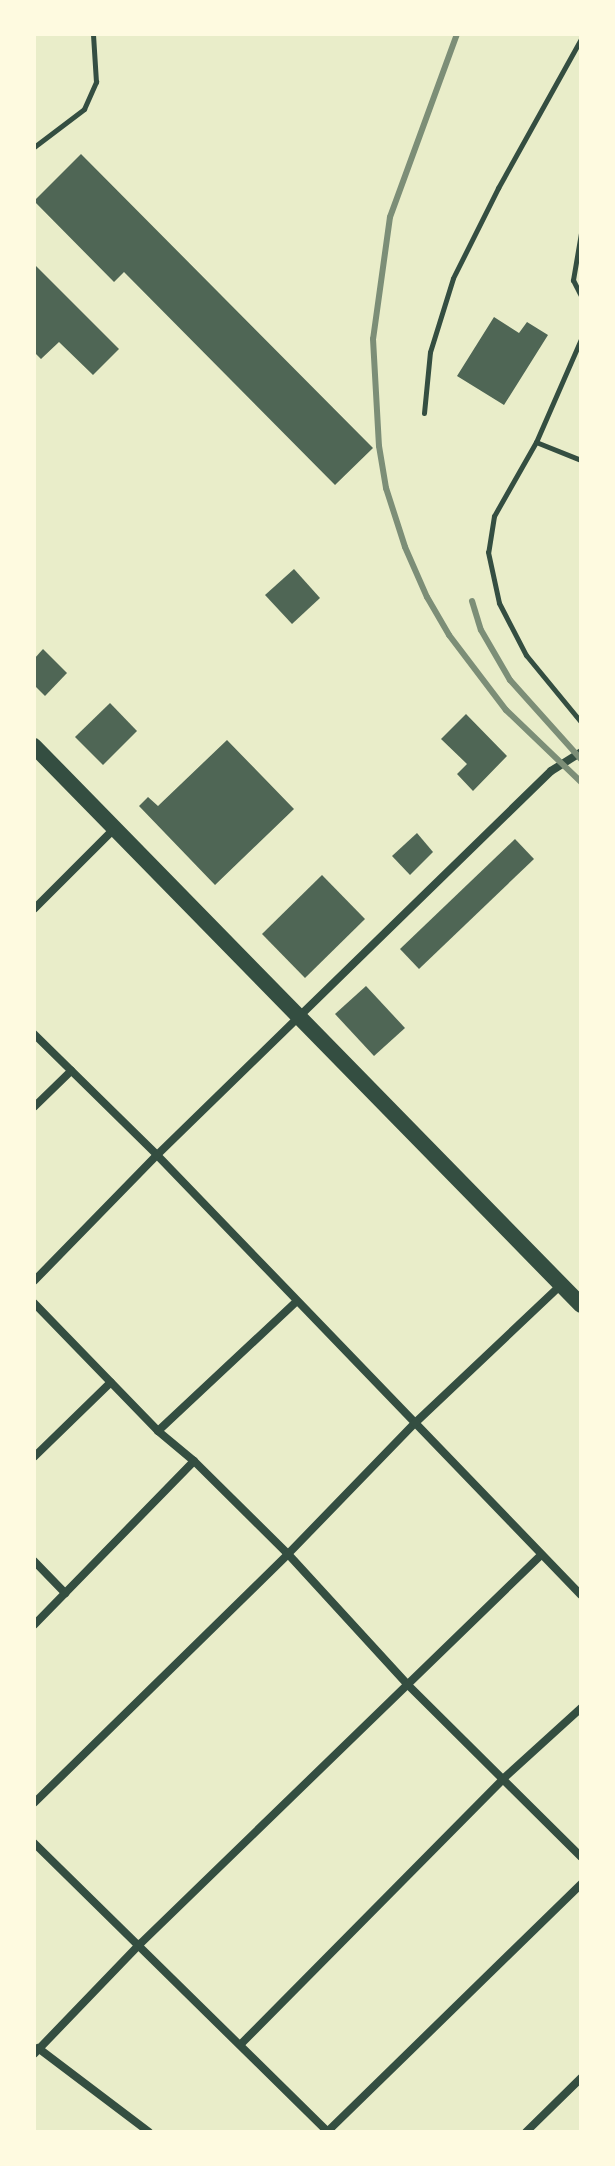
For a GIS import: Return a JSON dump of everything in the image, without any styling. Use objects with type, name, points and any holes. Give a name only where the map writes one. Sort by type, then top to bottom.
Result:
[{"type":"main road","points":[[34,746],[581,1305]]},
{"type":"street","points":[[34,1281],[157,1155],[551,771],[581,752]]},
{"type":"street","points":[[34,909],[114,829]]},
{"type":"street","points":[[34,1034],[157,1155],[581,1595]]},
{"type":"street","points":[[34,1107],[71,1071]]},
{"type":"street","points":[[34,1803],[288,1554],[415,1423],[562,1285]]},
{"type":"street","points":[[158,1431],[296,1302]]},
{"type":"street","points":[[34,1303],[158,1431],[194,1461],[288,1554],[408,1685],[581,1857]]},
{"type":"street","points":[[34,1457],[111,1382]]},
{"type":"street","points":[[34,1625],[194,1461]]},
{"type":"street","points":[[149,2132],[36,2051],[140,1944],[541,1555]]},
{"type":"street","points":[[34,1561],[65,1593]]},
{"type":"street","points":[[241,2044],[503,1779],[581,1708]]},
{"type":"street","points":[[34,1843],[328,2132],[581,1884]]},
{"type":"street","points":[[526,2132],[581,2078]]},
{"type":"lane","points":[[34,147],[84,109],[96,82],[93,34]]},
{"type":"lane","points":[[424,413],[430,352],[453,278],[498,188],[581,39]]},
{"type":"lane","points":[[581,233],[573,280],[581,296]]},
{"type":"lane","points":[[581,339],[536,442],[494,516],[488,552],[499,603],[526,655],[581,722]]},
{"type":"lane","points":[[536,442],[581,460]]},
{"type":"building","points":[[81,154],[373,448],[335,485],[124,272],[114,282],[34,201]]},
{"type":"building","points":[[34,264],[119,349],[93,375],[59,342],[41,359],[34,352]]},
{"type":"building","points":[[494,317],[519,333],[527,322],[548,335],[504,405],[457,376]]},
{"type":"building","points":[[294,569],[320,598],[292,624],[265,595]]},
{"type":"building","points":[[43,649],[67,673],[45,696],[34,685],[34,659]]},
{"type":"building","points":[[110,703],[137,731],[103,765],[75,737]]},
{"type":"building","points":[[466,714],[507,756],[473,791],[457,774],[467,764],[441,739]]},
{"type":"building","points":[[227,740],[294,809],[215,885],[139,806],[148,797],[158,806]]},
{"type":"building","points":[[417,833],[433,852],[410,875],[392,856]]},
{"type":"building","points":[[515,839],[534,859],[419,969],[400,949]]},
{"type":"building","points":[[322,875],[365,919],[305,978],[262,934]]},
{"type":"building","points":[[366,986],[405,1028],[374,1056],[335,1014]]},
{"type":"railway","points":[[457,34],[390,217],[373,339],[379,446],[386,488],[405,547],[427,597],[449,635],[506,710],[581,782]]},
{"type":"railway","points":[[472,601],[481,630],[510,680],[581,759]]}]
